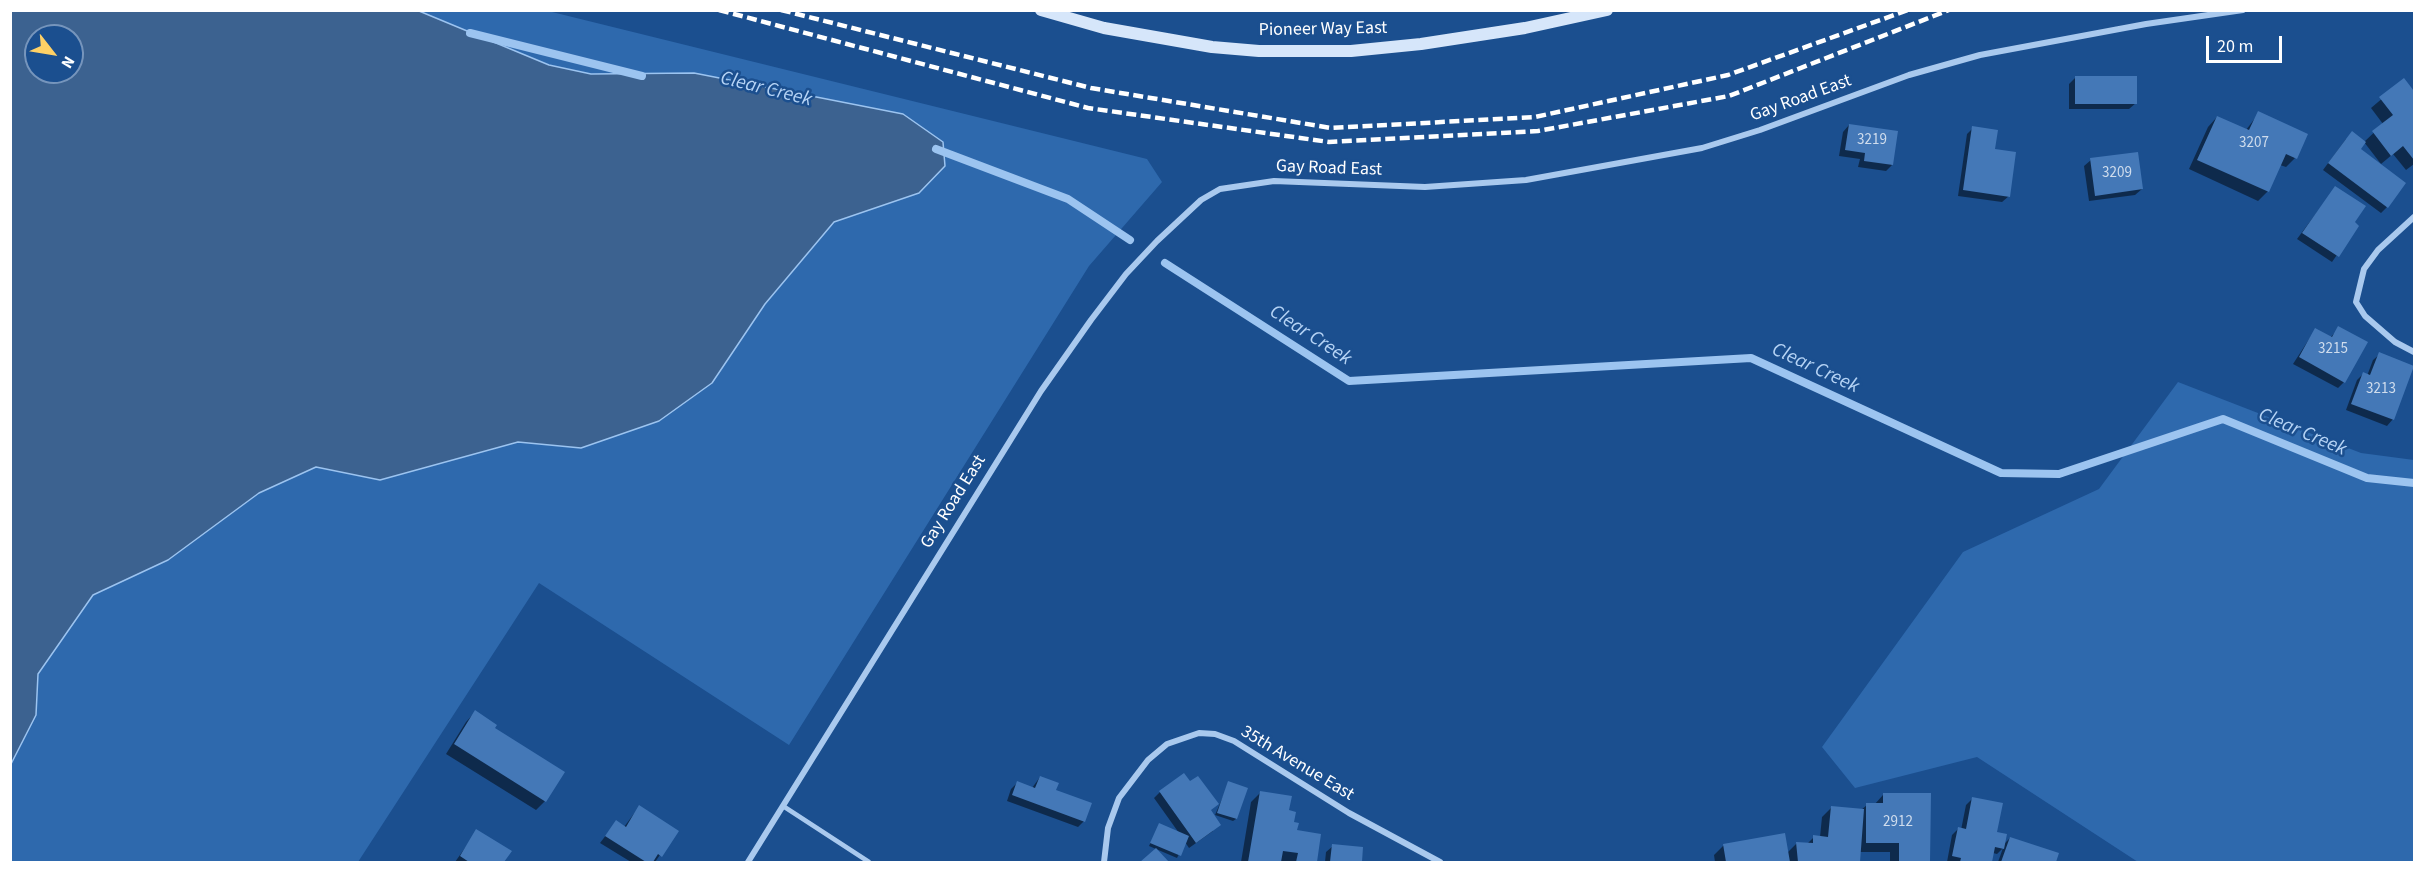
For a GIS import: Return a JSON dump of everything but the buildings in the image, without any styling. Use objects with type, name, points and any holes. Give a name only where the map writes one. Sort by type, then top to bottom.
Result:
[{"type":"main road","name":"Pioneer Way East","points":[[1041,10],[1104,28],[1212,47],[1317,51],[1351,51],[1421,44],[1525,28],[1607,10]]},
{"type":"street","name":"Gay Road East","points":[[748,862],[1041,391],[1090,320],[1126,274],[1157,241],[1201,200],[1220,189],[1274,181],[1425,187],[1526,180],[1702,148],[1760,130],[1909,75],[1980,55],[2146,24],[2243,10]]},
{"type":"street","points":[[2415,217],[2378,250],[2364,269],[2356,302],[2365,316],[2394,342],[2415,352]]},
{"type":"street","name":"35th Avenue East","points":[[1104,862],[1108,828],[1119,798],[1148,760],[1167,744],[1199,733],[1215,734],[1251,751],[1349,813],[1440,862]]},
{"type":"lane","points":[[783,806],[869,862]]},
{"type":"shaded area","points":[[419,11],[548,11],[1147,159],[1162,182],[1089,266],[789,745],[539,583],[358,862],[11,862],[10,764],[36,715],[37,674],[93,595],[168,560],[259,493],[316,467],[380,480],[518,442],[581,448],[712,383],[765,304],[834,222],[919,193],[694,73],[591,74],[549,65]]},
{"type":"shaded area","points":[[2178,382],[2361,453],[2414,460],[2414,862],[2138,862],[1977,757],[1855,788],[1822,747],[1963,552],[2099,489]]},
{"type":"water","points":[[11,10],[419,11],[549,65],[591,74],[694,73],[903,114],[943,142],[945,166],[919,193],[834,222],[765,304],[712,383],[659,421],[581,448],[518,442],[380,480],[316,467],[259,493],[168,560],[93,595],[38,674],[36,715],[11,764]]},
{"type":"waterway","name":"Clear Creek","points":[[470,33],[642,76]]},
{"type":"waterway","name":"Clear Creek","points":[[936,149],[1068,199],[1130,240]]},
{"type":"waterway","name":"Clear Creek","points":[[1165,263],[1349,381],[1751,358],[2001,473],[2059,474],[2223,419],[2367,478],[2414,483]]},
{"type":"railway","points":[[719,10],[1088,108],[1329,142],[1538,131],[1729,96],[1949,10]]},
{"type":"railway","points":[[781,10],[1091,88],[1331,128],[1535,117],[1728,75],[1908,10]]}]
